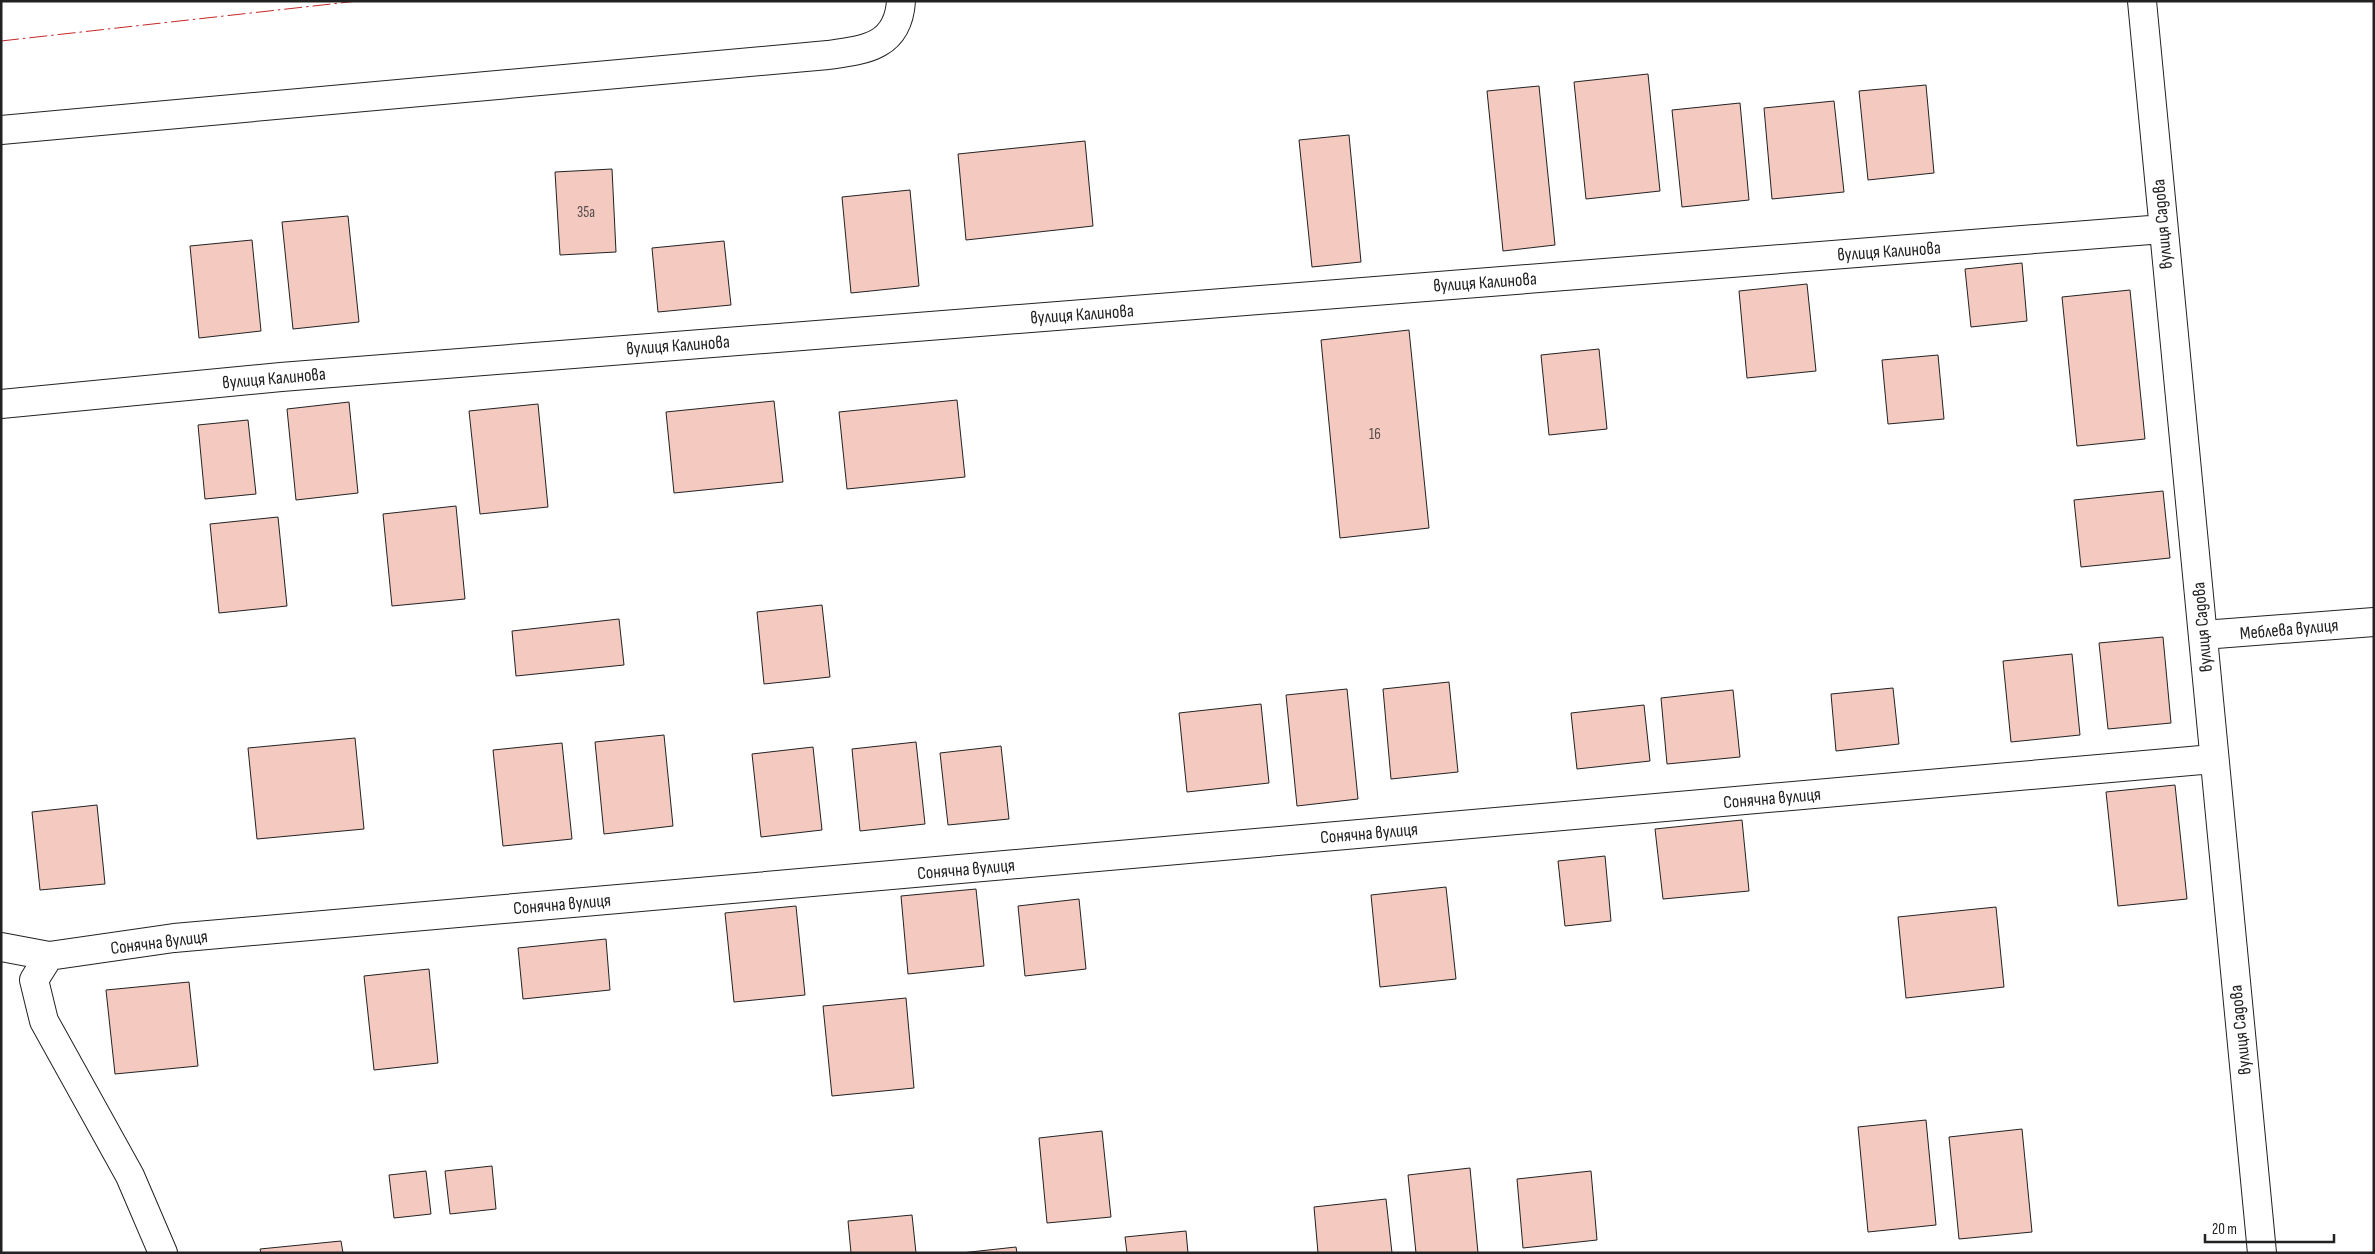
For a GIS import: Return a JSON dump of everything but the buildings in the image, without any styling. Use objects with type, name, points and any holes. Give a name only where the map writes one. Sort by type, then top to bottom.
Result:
[{"type":"street","points":[[1,130],[837,54],[876,46],[893,30],[901,10],[901,1]]},
{"type":"street","name":"вулиця Садова","points":[[2142,1],[2262,1253]]},
{"type":"street","name":"вулиця Калинова","points":[[1,404],[291,376],[2163,229]]},
{"type":"street","name":"Меблева вулиця","points":[[2203,635],[2374,622]]},
{"type":"street","name":"Сонячна вулиця","points":[[49,956],[174,938],[2214,760]]},
{"type":"street","points":[[1,947],[49,956],[34,980],[44,1022],[130,1176],[163,1253]]},
{"type":"power","points":[[1,41],[358,1]]}]
